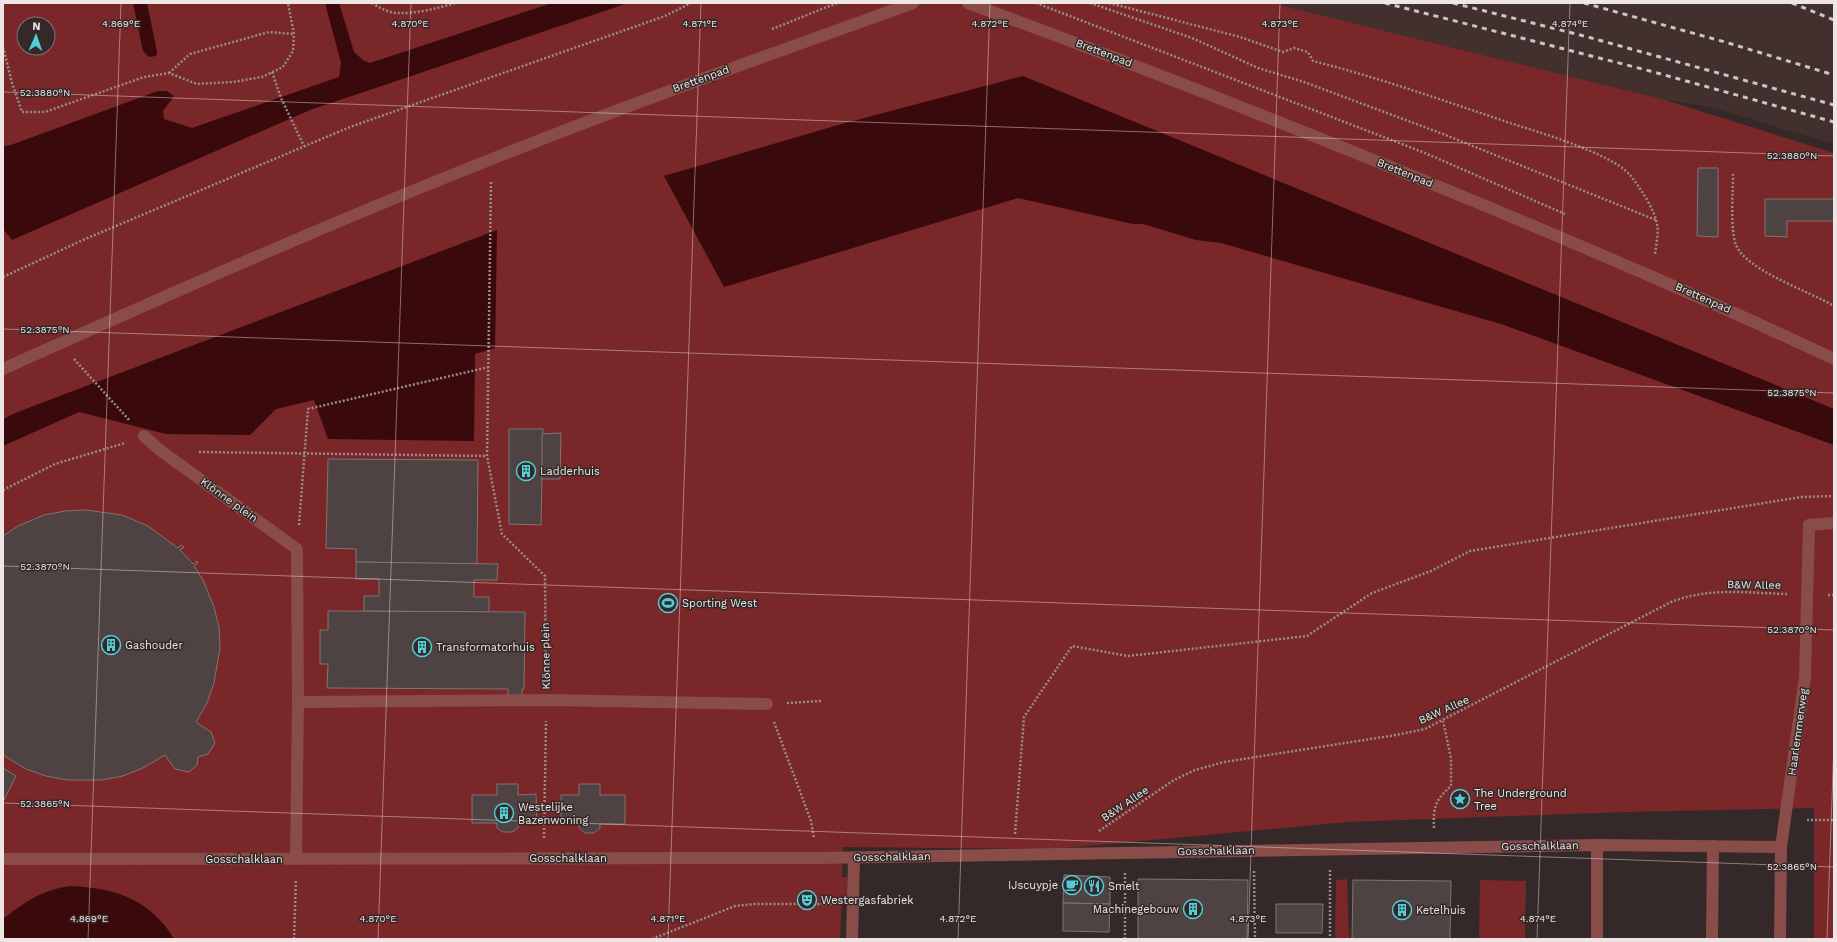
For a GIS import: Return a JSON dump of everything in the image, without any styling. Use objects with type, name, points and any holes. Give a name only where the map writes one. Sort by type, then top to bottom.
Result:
[{"type":"street","name":"Brettenpad","points":[[3,369],[275,249],[492,159],[656,96],[912,3]]},
{"type":"street","name":"Brettenpad","points":[[968,3],[1121,59],[1406,173],[1662,280],[1834,359]]},
{"type":"street","name":"Klönne plein","points":[[144,436],[161,451],[297,549]]},
{"type":"street","name":"Haarlemmerweg","points":[[1780,939],[1781,847],[1805,677],[1809,525],[1834,523]]},
{"type":"street","points":[[296,859],[298,702],[297,549]]},
{"type":"street","name":"Klönne plein","points":[[298,702],[547,700]]},
{"type":"street","points":[[547,700],[767,704]]},
{"type":"street","points":[[1597,845],[1597,939]]},
{"type":"street","name":"Gosschalklaan","points":[[3,859],[854,858],[1597,845],[1781,847]]},
{"type":"street","points":[[1712,939],[1713,846]]},
{"type":"street","points":[[852,939],[854,858]]},
{"type":"path","points":[[3,47],[7,65],[22,112],[45,112],[144,77],[169,73],[198,84],[233,82],[262,77],[283,67],[292,51],[294,34],[288,3]]},
{"type":"path","points":[[372,3],[383,10],[398,13],[443,7],[455,3]]},
{"type":"path","points":[[3,277],[90,236],[350,127],[665,16],[691,3]]},
{"type":"path","points":[[1090,3],[1192,38],[1258,68],[1304,82],[1443,134],[1656,220]]},
{"type":"path","points":[[1110,3],[1240,37],[1283,52],[1294,48],[1308,52],[1313,61],[1363,74],[1394,86],[1462,106],[1561,140],[1608,160],[1628,173],[1654,212],[1656,220],[1655,254]]},
{"type":"path","points":[[169,73],[190,54],[269,32],[294,34]]},
{"type":"path","points":[[3,66],[7,65]]},
{"type":"path","points":[[272,72],[281,98],[304,146]]},
{"type":"path","name":"Klönne plein","points":[[492,159],[487,456],[502,534],[545,576],[547,700]]},
{"type":"path","points":[[1733,174],[1733,223],[1736,244],[1745,258],[1770,274],[1816,295],[1834,306]]},
{"type":"path","points":[[297,549],[308,408],[489,367]]},
{"type":"path","points":[[3,490],[55,464],[98,452],[144,436],[83,369]]},
{"type":"path","points":[[161,451],[487,456]]},
{"type":"path","points":[[1014,855],[1024,717],[1072,646],[1128,656],[1307,636],[1372,594],[1431,571],[1470,551],[1801,497],[1834,496]]},
{"type":"path","name":"B&W Allee","points":[[1097,832],[1174,780],[1195,770],[1224,762],[1396,736],[1425,729],[1443,722],[1671,602],[1706,592],[1807,594]]},
{"type":"path","points":[[544,858],[547,700]]},
{"type":"path","points":[[817,858],[811,821],[767,704],[821,701]]},
{"type":"path","points":[[1435,848],[1434,809],[1444,792],[1450,786],[1452,758],[1443,722]]},
{"type":"path","points":[[1786,820],[1834,820]]},
{"type":"path","points":[[1330,850],[1330,939]]},
{"type":"path","points":[[1254,851],[1255,939]]},
{"type":"path","points":[[1125,853],[1125,939]]},
{"type":"path","points":[[294,939],[296,859]]},
{"type":"path","points":[[652,939],[735,906],[754,904],[853,904]]},
{"type":"shaded area","points":[[3,3],[1271,3],[1662,99],[1834,153],[1834,939],[1814,939],[1814,808],[1625,812],[1348,822],[1053,849],[843,847],[842,877],[847,877],[848,897],[842,897],[840,939],[3,939]]},
{"type":"shaded area","points":[[133,3],[147,3],[157,52],[156,56],[149,57],[143,51]]},
{"type":"shaded area","points":[[325,3],[339,3],[354,52],[364,61],[370,63],[552,3],[628,3],[310,110],[12,240],[3,229],[3,146],[11,145],[158,91],[167,91],[174,96],[163,111],[164,119],[192,128],[339,77],[341,63]]},
{"type":"shaded area","points":[[1271,3],[1834,3],[1834,144],[1714,108],[1662,99]]},
{"type":"shaded area","points":[[1023,76],[1834,409],[1834,445],[1501,324],[1221,243],[1196,240],[1143,224],[1133,224],[1018,198],[724,287],[664,176],[838,125]]},
{"type":"shaded area","points":[[497,230],[495,348],[475,354],[474,441],[328,439],[314,400],[276,409],[250,435],[166,434],[79,412],[3,446],[3,419],[15,413]]},
{"type":"shaded area","points":[[1347,879],[1349,939],[1335,939],[1336,880]]},
{"type":"shaded area","points":[[1480,880],[1526,881],[1525,939],[1479,939]]},
{"type":"shaded area","points":[[70,886],[102,890],[130,898],[154,914],[174,939],[3,939],[3,919],[19,907],[42,894]]},
{"type":"building","points":[[1698,168],[1718,168],[1718,237],[1697,236]]},
{"type":"building","points":[[1765,199],[1834,199],[1834,221],[1787,221],[1787,237],[1765,236]]},
{"type":"building","name":"Ladderhuis","points":[[509,429],[543,429],[541,525],[509,524]]},
{"type":"building","points":[[561,433],[560,479],[542,479],[542,434]]},
{"type":"building","points":[[328,459],[478,460],[477,564],[356,562],[356,549],[326,548]]},
{"type":"building","name":"Gashouder","points":[[86,510],[122,515],[148,526],[178,548],[181,545],[184,547],[180,550],[193,564],[197,561],[198,563],[194,566],[203,580],[214,607],[219,627],[220,648],[214,683],[207,703],[196,722],[211,732],[215,743],[208,754],[198,757],[197,765],[189,772],[175,769],[165,755],[143,768],[123,776],[102,780],[67,780],[46,776],[26,769],[3,755],[3,536],[18,526],[44,515],[65,511]]},
{"type":"building","points":[[356,562],[498,564],[497,580],[474,580],[474,597],[489,597],[489,612],[364,611],[364,596],[379,596],[379,579],[356,579]]},
{"type":"building","name":"Transformatorhuis","points":[[328,611],[525,612],[524,689],[522,689],[522,696],[508,695],[508,689],[327,688],[328,664],[320,664],[320,630],[328,630]]},
{"type":"building","points":[[3,768],[16,776],[3,802]]},
{"type":"building","name":"Westelijke Bazenwoning","points":[[497,784],[518,784],[518,795],[536,794],[537,823],[519,823],[518,828],[512,832],[503,832],[497,828],[497,823],[472,823],[472,795],[497,795]]},
{"type":"building","points":[[579,784],[600,784],[600,795],[625,795],[625,824],[600,824],[600,828],[594,833],[585,833],[579,828],[579,823],[561,823],[561,795],[579,795]]},
{"type":"building","points":[[1064,875],[1110,877],[1110,904],[1063,903]]},
{"type":"building","name":"Machinegebouw","points":[[1138,879],[1248,880],[1247,939],[1138,939]]},
{"type":"building","name":"Ketelhuis","points":[[1353,880],[1451,881],[1450,939],[1352,939]]},
{"type":"building","points":[[1063,903],[1110,904],[1109,932],[1063,931]]},
{"type":"building","points":[[1276,904],[1323,904],[1322,933],[1276,933]]},
{"type":"railway","points":[[1385,3],[1650,71],[1834,122]]},
{"type":"railway","points":[[1453,3],[1584,36],[1834,105]]},
{"type":"railway","points":[[1584,3],[1725,42],[1834,75]]},
{"type":"railway","points":[[1792,3],[1834,20]]},
{"type":"place","name":"Ladderhuis","points":[[526,471]]},
{"type":"place","name":"Sporting West","points":[[668,603]]},
{"type":"place","name":"Gashouder","points":[[111,645]]},
{"type":"place","name":"Transformatorhuis","points":[[422,647]]},
{"type":"place","name":"The Underground Tree","points":[[1460,799]]},
{"type":"place","name":"Westelijke Bazenwoning","points":[[504,813]]},
{"type":"place","name":"IJscuypje","points":[[1072,885]]},
{"type":"place","name":"Smelt","points":[[1094,886]]},
{"type":"place","name":"Westergasfabriek","points":[[807,900]]},
{"type":"place","name":"Machinegebouw","points":[[1193,909]]},
{"type":"place","name":"Ketelhuis","points":[[1402,910]]}]
